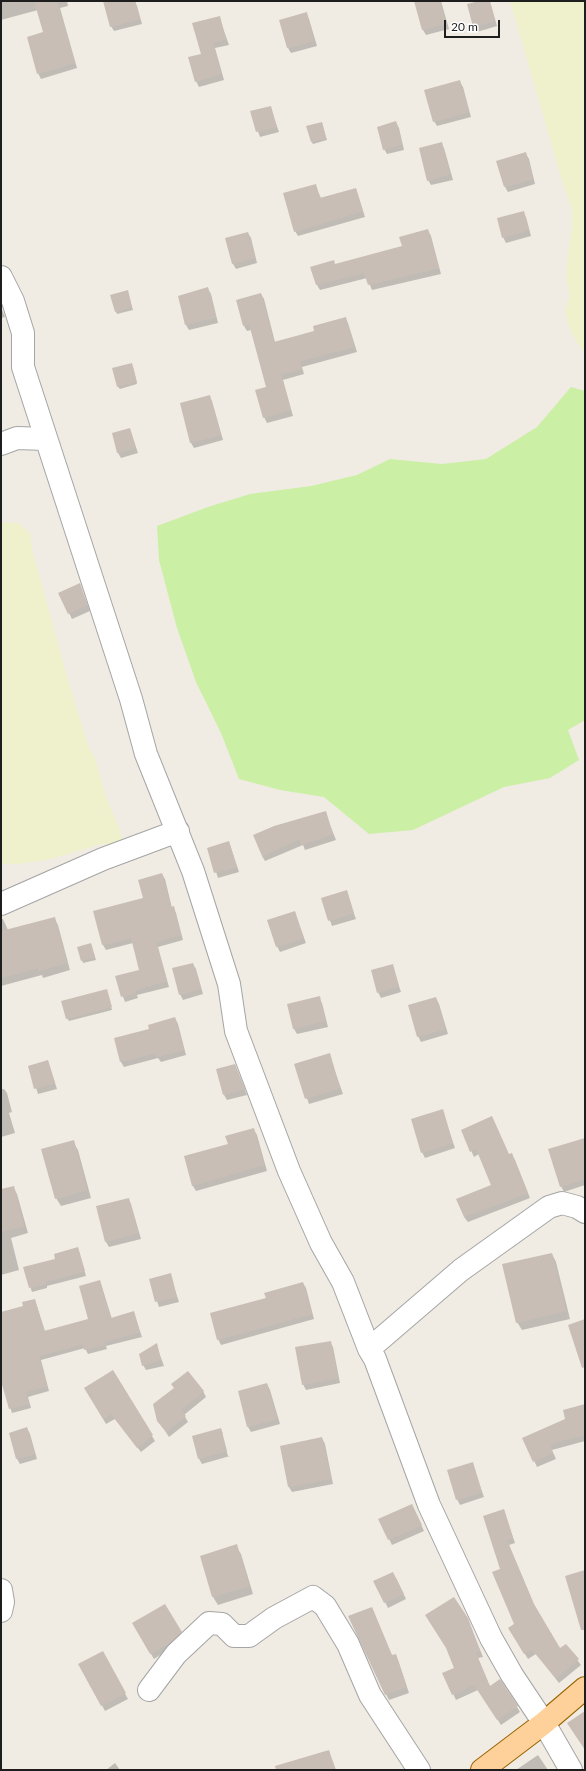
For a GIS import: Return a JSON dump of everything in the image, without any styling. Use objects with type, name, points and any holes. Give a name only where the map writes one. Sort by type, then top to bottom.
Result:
[{"type":"main road","points":[[482,1770],[544,1723],[585,1688]]},
{"type":"street","points":[[1,277],[13,300],[19,320],[22,333],[23,367],[131,699],[146,754],[193,870],[228,984],[236,1030],[289,1171],[321,1242],[343,1282],[369,1349],[375,1359],[430,1505],[491,1638],[512,1675],[544,1723],[571,1770]]},
{"type":"street","points":[[1,444],[17,438],[46,439]]},
{"type":"street","points":[[1,904],[103,859],[178,831]]},
{"type":"street","points":[[369,1349],[461,1270],[549,1207],[562,1202],[577,1207],[585,1212]]},
{"type":"street","points":[[1,1590],[3,1602],[1,1611]]},
{"type":"street","points":[[149,1690],[176,1654],[210,1623],[222,1624],[234,1636],[248,1636],[274,1618],[313,1597],[325,1606],[348,1644],[370,1695],[419,1770]]},
{"type":"green space","points":[[510,1],[585,1],[585,353],[577,343],[569,327],[565,311],[570,295],[566,278],[572,228],[572,209],[563,184]]},
{"type":"green space","points":[[571,387],[585,391],[585,720],[568,730],[579,760],[550,778],[504,787],[413,830],[369,834],[324,797],[280,790],[239,779],[221,733],[196,682],[177,628],[159,560],[157,526],[208,507],[250,494],[311,486],[357,475],[390,459],[442,464],[486,459],[537,427]]},
{"type":"green space","points":[[1,522],[18,523],[30,533],[32,549],[68,680],[88,745],[96,761],[105,794],[124,843],[98,845],[52,859],[19,864],[1,864]]},
{"type":"building","points":[[34,1],[57,1],[75,63],[37,74],[27,37],[43,32]]},
{"type":"building","points":[[103,1],[135,1],[140,19],[110,27]]},
{"type":"building","points":[[414,1],[440,1],[446,24],[422,30]]},
{"type":"building","points":[[479,1],[490,1],[495,21],[473,27],[467,4]]},
{"type":"building","points":[[307,12],[314,41],[287,48],[279,20]]},
{"type":"building","points":[[220,16],[226,39],[213,43],[221,74],[195,82],[188,57],[201,54],[192,23]]},
{"type":"building","points":[[460,80],[469,112],[433,122],[424,90]]},
{"type":"building","points":[[271,106],[277,127],[256,132],[250,111]]},
{"type":"building","points":[[396,121],[402,144],[383,150],[377,127]]},
{"type":"building","points":[[322,122],[326,138],[311,142],[306,126]]},
{"type":"building","points":[[442,142],[450,174],[427,181],[419,148]]},
{"type":"building","points":[[526,152],[533,179],[504,187],[496,161]]},
{"type":"building","points":[[316,184],[320,198],[356,188],[363,211],[294,232],[283,193]]},
{"type":"building","points":[[524,211],[529,230],[502,238],[497,218]]},
{"type":"building","points":[[428,229],[439,268],[368,285],[364,273],[316,285],[310,267],[334,260],[335,264],[402,246],[399,237]]},
{"type":"building","points":[[248,232],[255,258],[232,264],[225,238]]},
{"type":"building","points":[[208,287],[216,317],[185,325],[178,296]]},
{"type":"building","points":[[128,290],[132,307],[115,312],[110,295]]},
{"type":"building","points":[[261,293],[274,342],[314,331],[313,326],[346,317],[354,347],[300,361],[302,369],[281,374],[291,410],[263,418],[255,390],[266,387],[249,324],[243,326],[236,300]]},
{"type":"building","points":[[132,363],[137,382],[117,387],[112,368]]},
{"type":"building","points":[[210,395],[221,435],[190,443],[180,403]]},
{"type":"building","points":[[130,428],[136,448],[117,453],[112,433]]},
{"type":"building","points":[[80,583],[87,605],[68,614],[58,593]]},
{"type":"building","points":[[326,811],[333,834],[301,845],[300,839],[262,856],[253,835],[274,826]]},
{"type":"building","points":[[229,841],[237,867],[214,873],[207,848]]},
{"type":"building","points":[[162,873],[171,907],[174,906],[181,935],[156,942],[167,981],[135,990],[136,993],[121,997],[115,976],[139,970],[131,938],[102,945],[93,911],[143,898],[138,880]]},
{"type":"building","points":[[347,890],[354,913],[328,921],[321,898]]},
{"type":"building","points":[[295,911],[304,938],[276,947],[267,920]]},
{"type":"building","points":[[55,917],[67,963],[38,971],[38,968],[1,978],[1,931]]},
{"type":"building","points":[[91,943],[95,957],[81,961],[77,947]]},
{"type":"building","points":[[193,963],[201,989],[179,995],[172,968]]},
{"type":"building","points":[[393,964],[399,986],[377,993],[371,970]]},
{"type":"building","points":[[107,989],[112,1007],[66,1019],[61,1001]]},
{"type":"building","points":[[320,996],[325,1021],[293,1029],[287,1004]]},
{"type":"building","points":[[436,997],[445,1029],[417,1037],[408,1005]]},
{"type":"building","points":[[175,1017],[184,1050],[157,1057],[155,1053],[120,1062],[114,1038],[149,1029],[148,1025]]},
{"type":"building","points":[[330,1053],[340,1088],[305,1099],[294,1064]]},
{"type":"building","points":[[48,1060],[55,1083],[34,1089],[28,1066]]},
{"type":"building","points":[[235,1064],[245,1089],[223,1095],[216,1069]]},
{"type":"building","points":[[443,1109],[453,1143],[421,1153],[411,1119]]},
{"type":"building","points":[[492,1116],[509,1154],[512,1153],[528,1193],[464,1217],[456,1199],[491,1185],[476,1149],[470,1152],[461,1130]]},
{"type":"building","points":[[254,1128],[264,1165],[192,1186],[184,1156],[228,1144],[225,1136]]},
{"type":"building","points":[[585,1138],[585,1179],[560,1187],[548,1149]]},
{"type":"building","points":[[74,1140],[87,1190],[55,1199],[41,1149]]},
{"type":"building","points":[[14,1186],[24,1226],[1,1232],[1,1189]]},
{"type":"building","points":[[129,1198],[138,1233],[105,1242],[96,1206]]},
{"type":"building","points":[[78,1247],[85,1271],[29,1288],[23,1267],[55,1259],[54,1254]]},
{"type":"building","points":[[552,1253],[566,1311],[516,1323],[502,1264]]},
{"type":"building","points":[[171,1273],[177,1297],[155,1302],[149,1279]]},
{"type":"building","points":[[100,1280],[111,1318],[134,1311],[140,1332],[104,1342],[105,1345],[84,1350],[83,1344],[39,1356],[47,1386],[26,1392],[29,1404],[9,1409],[1,1381],[1,1312],[23,1306],[22,1302],[35,1299],[44,1331],[88,1319],[79,1286]]},
{"type":"building","points":[[303,1282],[312,1314],[217,1340],[210,1313],[266,1298],[264,1293]]},
{"type":"building","points":[[585,1319],[585,1367],[582,1368],[568,1325]]},
{"type":"building","points":[[331,1341],[338,1378],[302,1385],[295,1347]]},
{"type":"building","points":[[157,1343],[161,1360],[142,1366],[139,1354]]},
{"type":"building","points":[[113,1370],[153,1435],[137,1448],[111,1414],[103,1419],[84,1388]]},
{"type":"building","points":[[188,1371],[204,1391],[181,1410],[186,1416],[166,1432],[157,1421],[153,1404],[174,1388],[171,1384]]},
{"type":"building","points":[[267,1383],[277,1419],[247,1427],[238,1391]]},
{"type":"building","points":[[585,1404],[585,1435],[550,1444],[553,1453],[533,1462],[522,1438],[565,1419],[563,1410]]},
{"type":"building","points":[[27,1427],[35,1454],[16,1459],[9,1433]]},
{"type":"building","points":[[221,1428],[227,1451],[198,1459],[192,1436]]},
{"type":"building","points":[[322,1437],[331,1479],[288,1487],[280,1446]]},
{"type":"building","points":[[473,1462],[482,1492],[456,1500],[447,1470]]},
{"type":"building","points":[[412,1504],[422,1525],[388,1540],[378,1519]]},
{"type":"building","points":[[504,1509],[513,1538],[507,1540],[534,1604],[560,1648],[566,1644],[579,1659],[556,1678],[532,1650],[524,1654],[508,1628],[514,1624],[492,1572],[500,1569],[483,1516]]},
{"type":"building","points":[[237,1544],[249,1586],[212,1597],[200,1556]]},
{"type":"building","points":[[585,1570],[585,1630],[581,1630],[565,1576]]},
{"type":"building","points":[[393,1572],[404,1594],[384,1603],[373,1581]]},
{"type":"building","points":[[454,1597],[468,1618],[480,1651],[476,1653],[490,1686],[500,1679],[518,1706],[497,1720],[474,1685],[452,1695],[442,1673],[454,1668],[446,1648],[425,1615]]},
{"type":"building","points":[[165,1604],[182,1632],[171,1642],[150,1654],[132,1623]]},
{"type":"building","points":[[372,1607],[392,1655],[396,1654],[407,1687],[385,1695],[348,1616]]},
{"type":"building","points":[[103,1651],[126,1693],[101,1706],[78,1664]]},
{"type":"building","points":[[585,1711],[585,1750],[567,1723]]},
{"type":"building","points":[[329,1750],[335,1770],[276,1770],[275,1766]]}]
